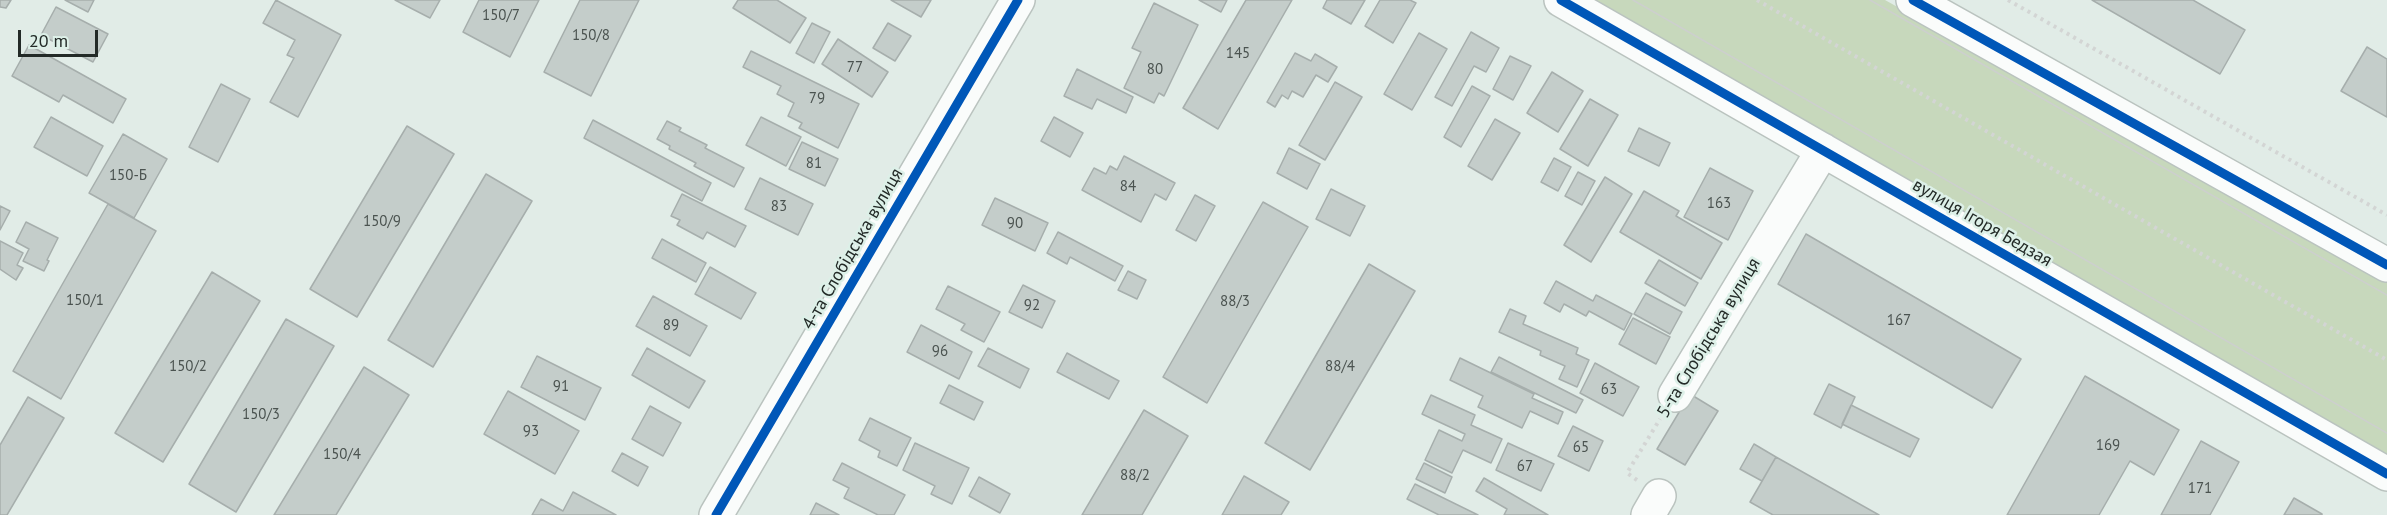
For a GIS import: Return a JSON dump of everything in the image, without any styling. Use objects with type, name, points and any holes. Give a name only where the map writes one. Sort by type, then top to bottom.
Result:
[{"type":"street","name":"4-та Слобідська вулиця","points":[[717,515],[1018,0]]},
{"type":"street","name":"вулиця Ігоря Бедзая","points":[[1561,0],[2387,474]]},
{"type":"street","points":[[1929,4],[2387,264]]},
{"type":"street","name":"5-та Слобідська вулиця","points":[[1675,395],[1822,150]]},
{"type":"path","points":[[1758,0],[2387,360]]},
{"type":"path","points":[[2008,0],[2387,215]]},
{"type":"green space","points":[[1589,0],[1885,0],[2387,281],[2387,461]]},
{"type":"building","points":[[0,0],[11,0],[6,8],[0,7]]},
{"type":"building","points":[[65,0],[94,0],[88,12]]},
{"type":"building","points":[[276,0],[341,35],[298,117],[270,102],[294,58],[287,55],[295,40],[263,23]]},
{"type":"building","points":[[395,0],[440,0],[430,18]]},
{"type":"building","points":[[479,0],[539,0],[510,57],[463,32]]},
{"type":"building","points":[[580,0],[639,0],[591,96],[544,72]]},
{"type":"building","points":[[738,0],[777,0],[806,18],[790,43],[733,8]]},
{"type":"building","points":[[891,0],[931,0],[921,17]]},
{"type":"building","points":[[1199,0],[1227,0],[1221,12]]},
{"type":"building","points":[[1246,0],[1292,0],[1218,129],[1183,108]]},
{"type":"building","points":[[1327,0],[1365,0],[1351,24],[1323,8]]},
{"type":"building","points":[[1380,0],[1410,0],[1416,3],[1393,43],[1365,26]]},
{"type":"building","points":[[2092,0],[2193,0],[2245,30],[2220,74]]},
{"type":"building","points":[[1154,3],[1198,25],[1164,96],[1159,93],[1154,103],[1124,88],[1141,52],[1132,48]]},
{"type":"building","points":[[56,7],[108,34],[93,62],[41,35]]},
{"type":"building","points":[[812,23],[830,32],[814,63],[796,53]]},
{"type":"building","points":[[888,23],[911,36],[895,61],[873,48]]},
{"type":"building","points":[[1471,32],[1499,48],[1486,72],[1474,66],[1452,106],[1435,97]]},
{"type":"building","points":[[1419,33],[1447,49],[1412,110],[1384,94]]},
{"type":"building","points":[[838,39],[888,72],[872,97],[822,64]]},
{"type":"building","points":[[29,45],[126,99],[113,123],[63,95],[59,102],[12,76]]},
{"type":"building","points":[[2367,47],[2387,59],[2387,117],[2341,91]]},
{"type":"building","points":[[751,51],[859,104],[838,148],[799,128],[802,123],[788,116],[794,103],[777,94],[781,86],[743,67]]},
{"type":"building","points":[[1295,53],[1311,61],[1315,54],[1337,67],[1328,82],[1316,75],[1303,97],[1292,91],[1288,99],[1282,95],[1275,107],[1267,102]]},
{"type":"building","points":[[1510,56],[1531,66],[1513,100],[1493,89]]},
{"type":"building","points":[[1077,69],[1133,97],[1126,113],[1097,99],[1092,109],[1064,96]]},
{"type":"building","points":[[1552,72],[1583,91],[1558,132],[1527,113]]},
{"type":"building","points":[[1335,82],[1362,97],[1325,160],[1299,145]]},
{"type":"building","points":[[221,84],[250,99],[218,162],[189,147]]},
{"type":"building","points":[[1472,86],[1490,96],[1461,147],[1444,137]]},
{"type":"building","points":[[1590,99],[1618,115],[1588,166],[1560,149]]},
{"type":"building","points":[[51,117],[103,146],[87,176],[34,147]]},
{"type":"building","points":[[761,117],[801,137],[786,166],[746,145]]},
{"type":"building","points":[[1054,117],[1083,133],[1070,157],[1041,141]]},
{"type":"building","points":[[1495,119],[1520,133],[1492,180],[1468,166]]},
{"type":"building","points":[[593,120],[711,183],[702,201],[584,138]]},
{"type":"building","points":[[667,121],[681,128],[679,131],[707,145],[705,148],[744,168],[734,187],[694,166],[696,163],[669,149],[670,146],[657,139]]},
{"type":"building","points":[[407,126],[454,154],[357,317],[310,289]]},
{"type":"building","points":[[1639,128],[1670,143],[1659,166],[1628,151]]},
{"type":"building","points":[[123,134],[167,159],[134,218],[89,193]]},
{"type":"building","points":[[802,142],[838,159],[825,186],[789,169]]},
{"type":"building","points":[[1289,148],[1320,164],[1307,189],[1277,173]]},
{"type":"building","points":[[1124,156],[1175,183],[1166,200],[1155,194],[1141,222],[1082,190],[1094,168],[1106,174],[1110,166],[1117,170]]},
{"type":"building","points":[[1554,158],[1571,167],[1558,191],[1541,182]]},
{"type":"building","points":[[1710,168],[1753,191],[1728,240],[1684,217]]},
{"type":"building","points":[[1578,172],[1595,181],[1582,205],[1565,196]]},
{"type":"building","points":[[486,174],[532,201],[433,367],[388,340]]},
{"type":"building","points":[[1605,177],[1632,194],[1591,262],[1564,245]]},
{"type":"building","points":[[760,178],[813,204],[798,235],[745,209]]},
{"type":"building","points":[[1331,189],[1365,206],[1350,236],[1316,219]]},
{"type":"building","points":[[1644,191],[1679,211],[1676,216],[1722,243],[1701,279],[1620,232]]},
{"type":"building","points":[[682,194],[746,226],[735,247],[707,232],[703,239],[677,225],[680,220],[671,216]]},
{"type":"building","points":[[1195,195],[1215,206],[1196,241],[1176,230]]},
{"type":"building","points":[[995,198],[1048,223],[1035,251],[982,225]]},
{"type":"building","points":[[1263,202],[1308,227],[1207,403],[1163,377]]},
{"type":"building","points":[[108,204],[156,231],[61,399],[13,371]]},
{"type":"building","points":[[0,206],[10,211],[0,230]]},
{"type":"building","points":[[26,222],[58,238],[44,271],[23,261],[29,249],[16,242]]},
{"type":"building","points":[[1058,232],[1123,266],[1115,281],[1070,257],[1067,264],[1047,253]]},
{"type":"building","points":[[1806,234],[2021,359],[1992,408],[1778,284]]},
{"type":"building","points":[[662,239],[706,263],[696,282],[652,258]]},
{"type":"building","points":[[0,241],[23,253],[17,265],[23,268],[16,280],[0,269]]},
{"type":"building","points":[[1659,260],[1698,283],[1685,306],[1645,283]]},
{"type":"building","points":[[1369,264],[1415,291],[1310,470],[1265,443]]},
{"type":"building","points":[[710,267],[756,293],[741,319],[695,294]]},
{"type":"building","points":[[1128,271],[1146,280],[1137,299],[1118,290]]},
{"type":"building","points":[[212,272],[260,301],[163,462],[115,433]]},
{"type":"building","points":[[1556,281],[1593,301],[1596,295],[1632,314],[1624,330],[1589,311],[1586,316],[1564,304],[1560,312],[1544,303]]},
{"type":"building","points":[[1023,285],[1055,301],[1042,328],[1009,312]]},
{"type":"building","points":[[948,286],[1000,312],[984,342],[961,330],[965,324],[936,309]]},
{"type":"building","points":[[1646,293],[1682,312],[1670,334],[1634,314]]},
{"type":"building","points":[[653,296],[707,326],[690,356],[636,326]]},
{"type":"building","points":[[1510,309],[1526,316],[1523,324],[1578,348],[1576,354],[1589,360],[1577,387],[1559,379],[1565,366],[1540,355],[1541,351],[1499,332]]},
{"type":"building","points":[[1633,318],[1670,337],[1656,364],[1619,344]]},
{"type":"building","points":[[286,319],[334,346],[236,512],[189,484]]},
{"type":"building","points":[[921,325],[972,352],[959,379],[907,352]]},
{"type":"building","points":[[647,348],[705,381],[689,408],[632,375]]},
{"type":"building","points":[[988,348],[1029,369],[1020,388],[978,366]]},
{"type":"building","points":[[1067,353],[1119,381],[1109,399],[1057,372]]},
{"type":"building","points":[[537,356],[601,388],[585,420],[521,387]]},
{"type":"building","points":[[1499,357],[1583,400],[1576,413],[1491,372]]},
{"type":"building","points":[[1460,358],[1534,394],[1532,398],[1563,412],[1558,424],[1530,411],[1522,428],[1478,407],[1483,396],[1450,380]]},
{"type":"building","points":[[1595,363],[1639,387],[1623,416],[1580,393]]},
{"type":"building","points":[[364,367],[409,395],[336,515],[274,515]]},
{"type":"building","points":[[2085,376],[2179,430],[2154,475],[2130,461],[2099,515],[2007,515]]},
{"type":"building","points":[[1829,384],[1855,397],[1841,428],[1814,414]]},
{"type":"building","points":[[949,385],[983,402],[974,420],[940,403]]},
{"type":"building","points":[[508,391],[579,431],[555,474],[484,434]]},
{"type":"building","points":[[1690,394],[1718,411],[1685,465],[1657,449]]},
{"type":"building","points":[[1431,395],[1475,415],[1471,425],[1502,439],[1491,463],[1463,450],[1452,473],[1425,460],[1439,430],[1462,441],[1465,434],[1422,414]]},
{"type":"building","points":[[28,397],[64,418],[7,515],[0,515],[0,445]]},
{"type":"building","points":[[1851,405],[1919,439],[1910,457],[1842,424]]},
{"type":"building","points":[[650,406],[681,423],[663,456],[632,439]]},
{"type":"building","points":[[1144,410],[1188,436],[1142,515],[1082,515]]},
{"type":"building","points":[[870,418],[911,438],[897,466],[878,457],[880,451],[859,440]]},
{"type":"building","points":[[1573,426],[1603,441],[1589,471],[1558,456]]},
{"type":"building","points":[[2201,441],[2239,462],[2210,515],[2161,515]]},
{"type":"building","points":[[915,443],[969,468],[952,504],[931,494],[935,486],[903,470]]},
{"type":"building","points":[[1508,443],[1554,464],[1541,491],[1496,470]]},
{"type":"building","points":[[1754,444],[1776,457],[1762,481],[1740,469]]},
{"type":"building","points":[[622,453],[648,467],[638,486],[612,471]]},
{"type":"building","points":[[1776,457],[1879,515],[1773,515],[1750,502]]},
{"type":"building","points":[[842,463],[905,495],[894,515],[878,515],[844,498],[849,488],[833,480]]},
{"type":"building","points":[[1424,463],[1452,477],[1445,493],[1416,479]]},
{"type":"building","points":[[1244,476],[1289,502],[1281,515],[1222,515]]},
{"type":"building","points":[[979,477],[1010,494],[1000,513],[969,496]]},
{"type":"building","points":[[1484,478],[1548,515],[1504,515],[1507,509],[1476,491]]},
{"type":"building","points":[[1415,484],[1478,515],[1439,515],[1407,499]]},
{"type":"building","points":[[573,492],[616,515],[532,515],[541,499],[563,511]]},
{"type":"building","points":[[2294,498],[2322,514],[2322,515],[2284,515]]},
{"type":"building","points":[[816,503],[839,515],[810,515]]},
{"type":"tram line","points":[[1633,0],[2387,433]]},
{"type":"tram line","points":[[1870,0],[2387,295]]},
{"type":"cycle path","points":[[716,515],[1018,0]]},
{"type":"cycle path","points":[[1561,0],[2387,474]]},
{"type":"cycle path","points":[[1913,0],[2387,265]]}]
